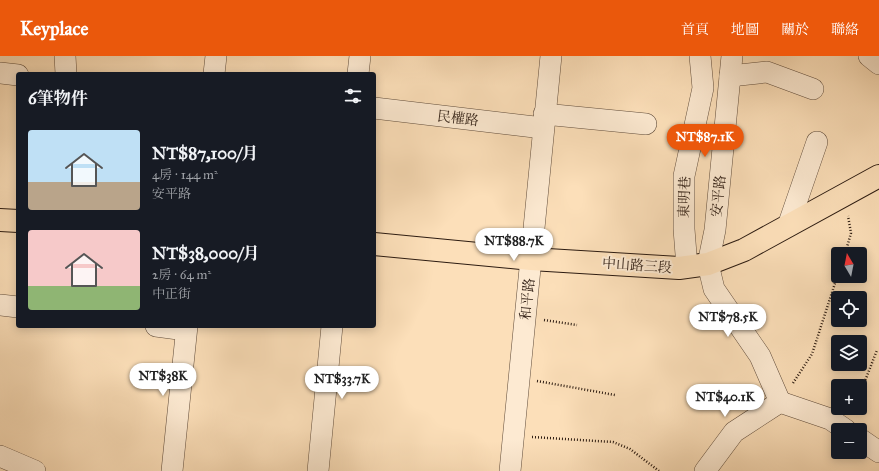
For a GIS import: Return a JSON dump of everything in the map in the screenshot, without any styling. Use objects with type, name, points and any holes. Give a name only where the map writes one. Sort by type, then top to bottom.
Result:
[{"type":"main road","name":"中山路三段","points":[[376,244],[531,259],[671,268],[698,266],[744,250],[879,176]]},
{"type":"main road","points":[[0,220],[16,221]]},
{"type":"street","points":[[65,56],[66,72]]},
{"type":"street","points":[[214,72],[216,56]]},
{"type":"street","points":[[358,72],[360,56]]},
{"type":"street","name":"和平路","points":[[510,471],[551,56]]},
{"type":"street","name":"東明巷","points":[[700,56],[703,88],[684,176],[684,229],[698,266],[760,356],[780,402]]},
{"type":"street","points":[[869,56],[879,64]]},
{"type":"street","points":[[731,66],[767,72],[813,89]]},
{"type":"street","name":"安平路","points":[[698,266],[715,230],[731,66]]},
{"type":"street","points":[[0,73],[16,75]]},
{"type":"street","name":"民權路","points":[[376,108],[544,121],[646,124]]},
{"type":"street","points":[[788,226],[817,142]]},
{"type":"street","points":[[0,305],[16,307]]},
{"type":"street","points":[[172,471],[187,328]]},
{"type":"street","points":[[318,471],[332,328]]},
{"type":"street","points":[[705,471],[734,432],[780,402],[830,419],[836,423]]},
{"type":"street","points":[[867,444],[879,452]]},
{"type":"street","points":[[0,456],[35,471]]},
{"type":"path","points":[[844,196],[851,234],[846,247]]},
{"type":"path","points":[[780,402],[812,354],[835,283]]},
{"type":"path","points":[[525,317],[577,325]]},
{"type":"path","points":[[866,379],[877,350]]},
{"type":"path","points":[[519,378],[616,395]]},
{"type":"path","points":[[513,436],[612,442],[630,449],[659,471]]}]
